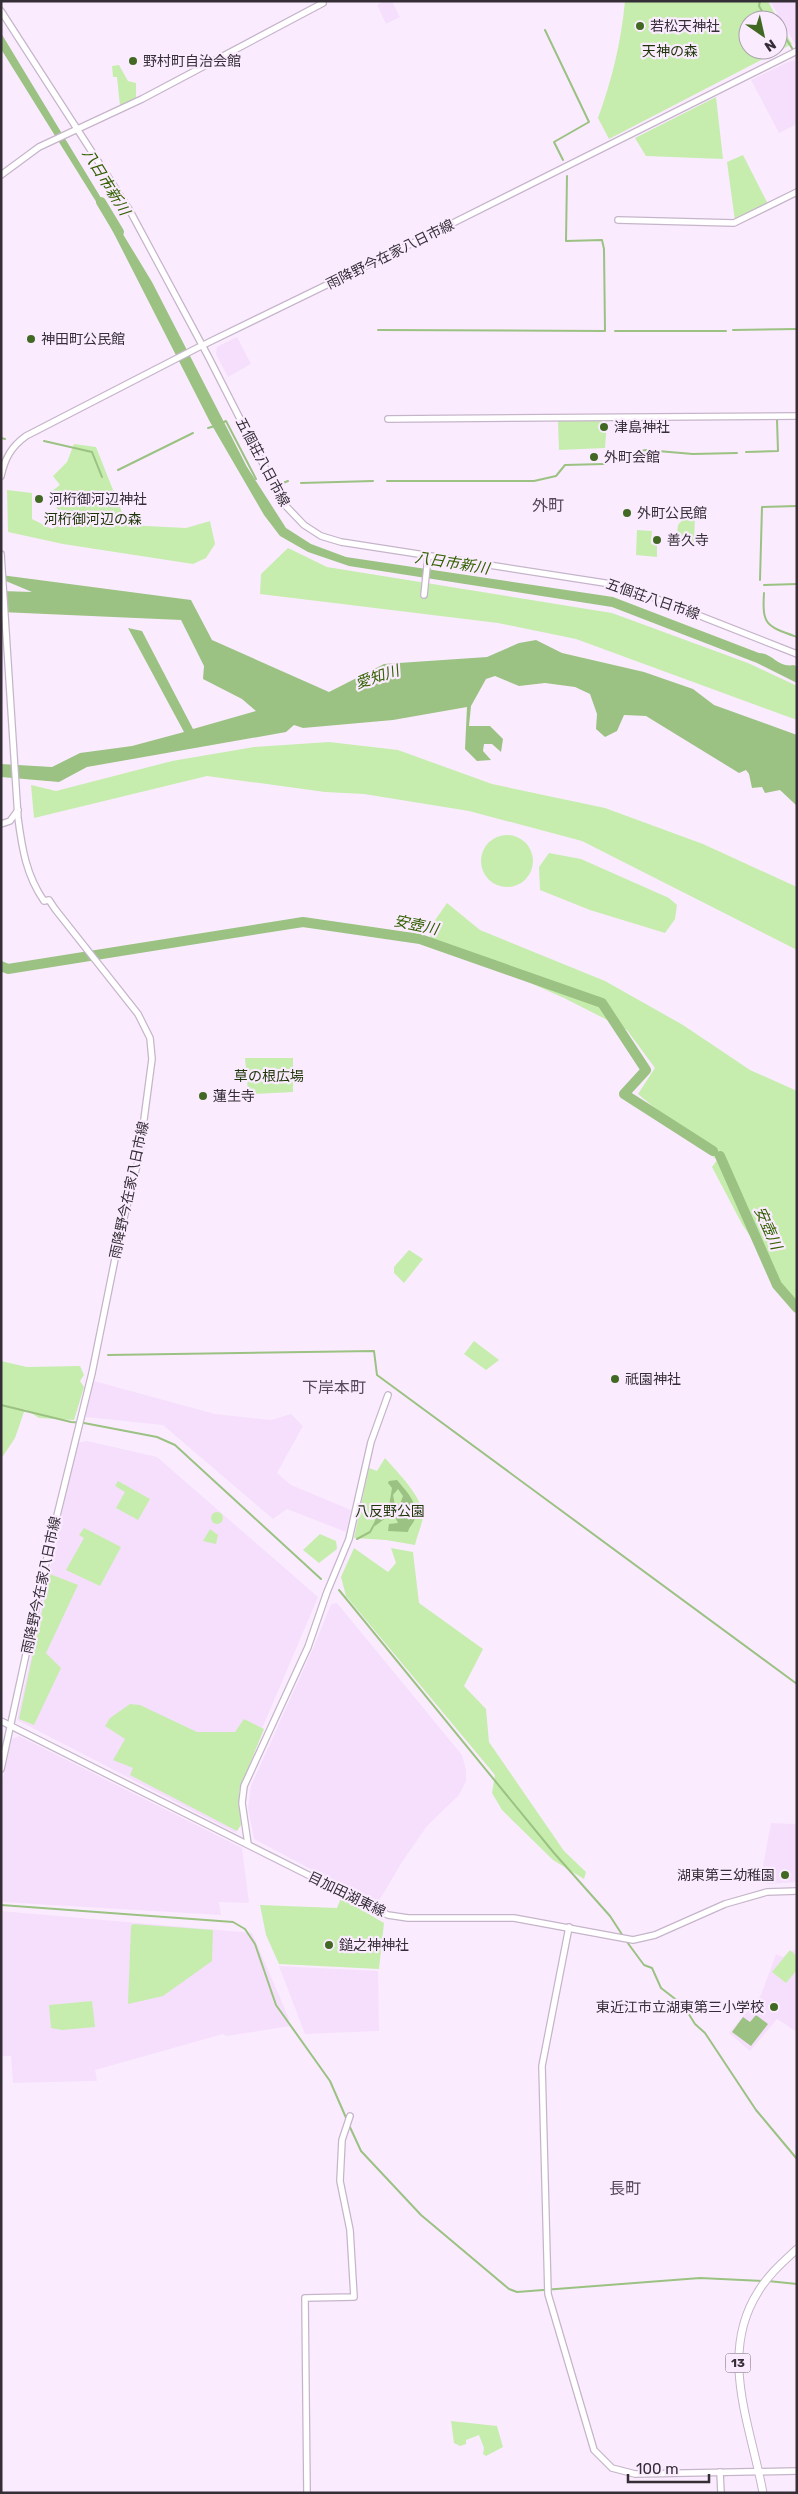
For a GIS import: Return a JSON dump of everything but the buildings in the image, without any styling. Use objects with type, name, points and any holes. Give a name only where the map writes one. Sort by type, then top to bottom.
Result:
[{"type":"main road","points":[[1,175],[39,147],[142,99],[323,3]]},
{"type":"main road","name":"五個荘八日市線","points":[[1,11],[130,211],[275,489],[294,516],[321,536],[341,542],[428,559],[495,565],[624,586],[797,654]]},
{"type":"main road","name":"雨降野今在家八日市線","points":[[1,476],[4,461],[12,449],[26,436],[199,346],[432,234],[797,51]]},
{"type":"main road","points":[[618,220],[734,223],[797,192]]},
{"type":"main road","points":[[388,418],[797,416]]},
{"type":"main road","name":"雨降野今在家八日市線","points":[[1,554],[18,810],[22,847],[32,884],[44,901],[48,900],[53,906],[138,1014],[150,1038],[152,1059],[139,1157],[120,1234],[92,1373],[52,1534],[1,1769]]},
{"type":"main road","points":[[424,592],[428,559]]},
{"type":"main road","points":[[1,824],[10,821],[18,810]]},
{"type":"main road","points":[[248,1844],[242,1803],[244,1786],[308,1647],[327,1592],[349,1539],[371,1442],[388,1395]]},
{"type":"main road","name":"目加田湖東線","points":[[1,1721],[388,1915],[408,1918],[514,1918],[633,1940],[655,1935],[725,1904],[767,1892],[797,1891]]},
{"type":"main road","points":[[568,1927],[542,2066],[548,2294],[594,2450],[612,2468],[635,2474],[797,2470]]},
{"type":"main road","points":[[307,2493],[306,2298],[354,2297],[350,2230],[340,2181],[340,2158],[350,2116]]},
{"type":"main road","name":"13","points":[[763,2493],[740,2388],[738,2343],[744,2322],[757,2293],[797,2249]]},
{"type":"main road","points":[[720,2472],[721,2493]]},
{"type":"shaded area","points":[[384,1],[392,1],[400,17],[386,24],[377,5]]},
{"type":"shaded area","points":[[770,1],[797,1],[797,43],[795,44],[788,32],[788,10],[775,10]]},
{"type":"shaded area","points":[[797,60],[797,124],[779,133],[751,80],[790,61]]},
{"type":"shaded area","points":[[237,337],[251,364],[228,377],[216,354],[217,347]]},
{"type":"shaded area","points":[[94,1381],[215,1414],[271,1420],[291,1414],[303,1426],[277,1473],[291,1485],[351,1510],[346,1532],[287,1509],[273,1519],[163,1425],[85,1417]]},
{"type":"shaded area","points":[[87,1441],[157,1457],[318,1597],[231,1802],[236,1833],[17,1720],[77,1443]]},
{"type":"shaded area","points":[[337,1603],[462,1755],[466,1770],[466,1781],[459,1795],[427,1826],[402,1862],[379,1901],[375,1903],[254,1839],[248,1808],[251,1786],[331,1604]]},
{"type":"shaded area","points":[[19,1736],[242,1848],[249,1903],[219,1902],[221,1915],[1,1902],[1,1786],[12,1739]]},
{"type":"shaded area","points":[[771,1823],[797,1824],[797,1882],[767,1884],[762,1871]]},
{"type":"shaded area","points":[[1,1911],[252,1933],[288,2016],[290,2026],[227,2036],[223,2034],[95,2070],[97,2081],[13,2083],[11,2056],[1,2056]]},
{"type":"shaded area","name":"東近江市立湖東第三小学校","points":[[797,1948],[797,2032],[777,2019],[750,2051],[729,2033],[761,1995],[776,1954],[783,1957]]},
{"type":"shaded area","points":[[279,1966],[378,1971],[379,2031],[305,2034]]},
{"type":"green space","name":"天神の森","points":[[625,1],[768,1],[773,10],[738,10],[738,60],[761,60],[609,139],[598,118],[608,89],[621,32]]},
{"type":"green space","name":"天神の森","points":[[788,37],[792,44],[788,46]]},
{"type":"green space","points":[[119,65],[128,81],[136,83],[136,99],[120,106],[117,77],[113,77],[112,66]]},
{"type":"green space","points":[[716,97],[723,159],[646,156],[635,138]]},
{"type":"green space","points":[[743,155],[768,204],[735,221],[727,162]]},
{"type":"green space","points":[[607,420],[605,448],[559,450],[558,421]]},
{"type":"green space","name":"河桁御河辺の森","points":[[74,444],[96,447],[127,525],[186,528],[210,521],[215,544],[206,558],[193,564],[63,544],[8,532],[7,490],[32,493],[32,519],[52,529],[65,521],[48,494],[60,485],[53,476],[67,462]]},
{"type":"green space","points":[[686,516],[695,516],[694,542],[676,542],[678,525]]},
{"type":"green space","points":[[637,530],[652,531],[651,544],[657,545],[657,557],[636,555]]},
{"type":"green space","points":[[288,548],[327,567],[612,613],[748,663],[797,686],[797,720],[576,639],[498,623],[260,594],[261,574]]},
{"type":"green space","points":[[329,742],[398,750],[492,784],[605,808],[703,844],[797,887],[797,950],[582,841],[469,811],[364,794],[325,792],[207,776],[34,818],[31,785],[56,791],[172,761],[254,747]]},
{"type":"green space","points":[[502,835],[512,835],[526,842],[533,856],[533,866],[526,880],[512,887],[502,887],[492,883],[485,876],[481,866],[481,856],[485,846],[492,839]]},
{"type":"green space","points":[[549,853],[581,859],[669,898],[677,905],[675,919],[665,933],[590,910],[540,890],[539,867]]},
{"type":"green space","points":[[447,903],[480,930],[605,981],[683,1025],[750,1070],[797,1091],[797,1313],[784,1287],[742,1224],[712,1167],[717,1160],[638,1094],[655,1068],[627,1030],[564,998],[430,938],[431,926]]},
{"type":"green space","name":"草の根広場","points":[[245,1058],[293,1058],[293,1092],[252,1094],[248,1091]]},
{"type":"green space","points":[[409,1250],[423,1259],[404,1283],[394,1273],[394,1267]]},
{"type":"green space","points":[[474,1341],[499,1360],[486,1370],[464,1354]]},
{"type":"green space","points":[[1,1361],[27,1367],[80,1366],[84,1375],[80,1381],[84,1387],[74,1420],[39,1418],[25,1409],[15,1438],[1,1459]]},
{"type":"green space","name":"八反野公園","points":[[385,1458],[409,1486],[420,1503],[423,1518],[415,1545],[386,1540],[354,1538],[369,1468],[377,1471]]},
{"type":"green space","points":[[118,1481],[150,1499],[138,1520],[116,1508],[125,1492],[115,1486]]},
{"type":"green space","points":[[215,1512],[219,1512],[223,1518],[219,1524],[215,1524],[211,1520],[211,1516]]},
{"type":"green space","points":[[84,1528],[121,1547],[100,1586],[66,1570],[84,1538],[79,1535]]},
{"type":"green space","points":[[210,1529],[218,1535],[216,1544],[203,1541]]},
{"type":"green space","points":[[320,1534],[336,1541],[337,1549],[319,1563],[303,1550]]},
{"type":"green space","points":[[354,1548],[388,1572],[396,1563],[391,1548],[413,1552],[419,1603],[483,1649],[464,1686],[486,1709],[489,1742],[564,1851],[586,1872],[584,1879],[553,1860],[502,1810],[492,1793],[495,1775],[346,1596],[341,1577]]},
{"type":"green space","points":[[50,1574],[78,1585],[46,1653],[61,1668],[34,1725],[19,1719]]},
{"type":"green space","points":[[130,1704],[140,1705],[197,1732],[235,1732],[244,1719],[264,1729],[239,1791],[241,1825],[237,1831],[130,1775],[133,1768],[113,1760],[125,1739],[105,1726],[110,1718]]},
{"type":"green space","points":[[341,1898],[384,1923],[379,1969],[279,1964],[266,1935],[260,1905],[337,1908]]},
{"type":"green space","points":[[133,1924],[213,1930],[212,1961],[163,1996],[128,2004],[131,1926]]},
{"type":"green space","points":[[790,1950],[797,1956],[797,1970],[786,1983],[772,1972]]},
{"type":"green space","points":[[92,2001],[95,2027],[62,2030],[51,2028],[49,2005]]},
{"type":"green space","points":[[451,2421],[497,2426],[503,2447],[486,2456],[483,2454],[484,2448],[479,2435],[466,2440],[466,2444],[460,2446],[454,2443]]},
{"type":"water","name":"八日市新川","points":[[1,33],[152,282],[247,467],[286,528],[311,544],[346,557],[613,597],[768,655],[779,663],[794,665],[797,667],[797,683],[757,663],[612,607],[349,566],[308,552],[280,536],[264,515],[210,422],[105,216],[1,49]]},
{"type":"water","name":"愛知川","points":[[1,575],[191,600],[212,640],[329,692],[384,664],[487,657],[519,643],[536,640],[562,653],[644,672],[693,689],[714,705],[797,735],[797,806],[780,790],[765,793],[762,787],[752,788],[749,774],[746,770],[739,773],[646,716],[624,715],[617,731],[605,737],[596,729],[597,714],[590,694],[575,687],[545,683],[519,686],[495,676],[486,679],[471,706],[469,726],[490,726],[503,739],[501,752],[492,744],[484,744],[483,751],[491,760],[477,761],[465,749],[467,707],[393,720],[303,728],[294,725],[286,732],[87,767],[59,782],[1,777],[1,764],[52,767],[80,753],[132,746],[184,732],[128,628],[142,631],[193,729],[256,711],[242,699],[203,679],[204,666],[181,620],[1,612],[1,591],[32,592],[1,579]]},
{"type":"water","points":[[397,1480],[412,1499],[416,1509],[414,1521],[408,1532],[388,1531],[389,1524],[398,1523],[394,1515],[391,1514],[375,1526],[376,1518],[388,1512],[392,1488],[388,1483],[389,1481]],"holes":[[[398,1489],[403,1496],[400,1504],[395,1505],[393,1495]]]},
{"type":"water","points":[[756,2015],[768,2024],[751,2046],[732,2032],[743,2017],[750,2022]]},
{"type":"waterway","points":[[760,1],[759,6],[761,10]]},
{"type":"waterway","points":[[545,30],[589,122],[554,142],[563,160]]},
{"type":"waterway","points":[[788,42],[797,56]]},
{"type":"waterway","points":[[378,330],[605,331],[604,249],[602,240],[566,241],[567,176]]},
{"type":"waterway","name":"八日市新川","points":[[101,202],[119,232]]},
{"type":"waterway","points":[[733,330],[797,329]]},
{"type":"waterway","points":[[615,331],[726,331]]},
{"type":"waterway","points":[[788,419],[797,419]]},
{"type":"waterway","points":[[746,452],[778,451],[777,420]]},
{"type":"waterway","points":[[222,423],[226,421],[256,479]]},
{"type":"waterway","points":[[208,428],[215,426]]},
{"type":"waterway","points":[[118,470],[193,433]]},
{"type":"waterway","points":[[1,438],[5,439]]},
{"type":"waterway","points":[[44,441],[92,452],[102,477]]},
{"type":"waterway","points":[[618,462],[632,453],[646,450],[693,454],[737,453]]},
{"type":"waterway","points":[[387,481],[534,481],[556,476],[565,465],[604,464]]},
{"type":"waterway","points":[[278,485],[288,481]]},
{"type":"waterway","points":[[301,483],[373,481]]},
{"type":"waterway","points":[[760,580],[762,507],[797,506]]},
{"type":"waterway","points":[[764,585],[797,584]]},
{"type":"waterway","points":[[764,593],[764,612],[768,623],[778,630],[797,637]]},
{"type":"waterway","name":"安壺川","points":[[1,966],[8,969],[303,922],[420,939],[602,1003],[646,1070],[624,1094],[713,1151]]},
{"type":"waterway","name":"安壺川","points":[[720,1156],[777,1285],[797,1308]]},
{"type":"waterway","points":[[108,1355],[374,1351],[377,1375],[797,1684]]},
{"type":"waterway","points":[[1,1405],[71,1422],[157,1437],[175,1445],[321,1579]]},
{"type":"waterway","points":[[357,1539],[370,1532],[375,1523]]},
{"type":"waterway","points":[[339,1590],[554,1853],[610,1916],[623,1936]]},
{"type":"waterway","points":[[1,1905],[233,1922],[245,1929],[255,1944],[276,2005],[330,2081],[347,2120]]},
{"type":"waterway","points":[[627,1942],[644,1965],[652,1968],[661,1988],[683,2005],[695,2024],[705,2033],[756,2110],[797,2159]]},
{"type":"waterway","points":[[349,2125],[361,2151],[421,2215],[509,2289],[517,2292],[700,2278],[763,2281]]},
{"type":"waterway","points":[[768,2281],[797,2284]]},
{"type":"place","name":"若松天神社","points":[[640,26]]},
{"type":"place","name":"野村町自治会館","points":[[133,61]]},
{"type":"place","name":"神田町公民館","points":[[31,339]]},
{"type":"place","name":"津島神社","points":[[604,427]]},
{"type":"place","name":"外町会館","points":[[594,457]]},
{"type":"place","name":"河桁御河辺神社","points":[[39,499]]},
{"type":"place","name":"外町公民館","points":[[627,513]]},
{"type":"place","name":"善久寺","points":[[657,540]]},
{"type":"place","name":"蓮生寺","points":[[203,1096]]},
{"type":"place","name":"祇園神社","points":[[615,1379]]},
{"type":"place","name":"湖東第三幼稚園","points":[[785,1875]]},
{"type":"place","name":"鎚之神神社","points":[[329,1945]]},
{"type":"place","name":"東近江市立湖東第三小学校","points":[[774,2007]]},
{"type":"district","name":"外町","points":[[548,505]]},
{"type":"district","name":"下岸本町","points":[[334,1387]]},
{"type":"district","name":"長町","points":[[625,2188]]}]
